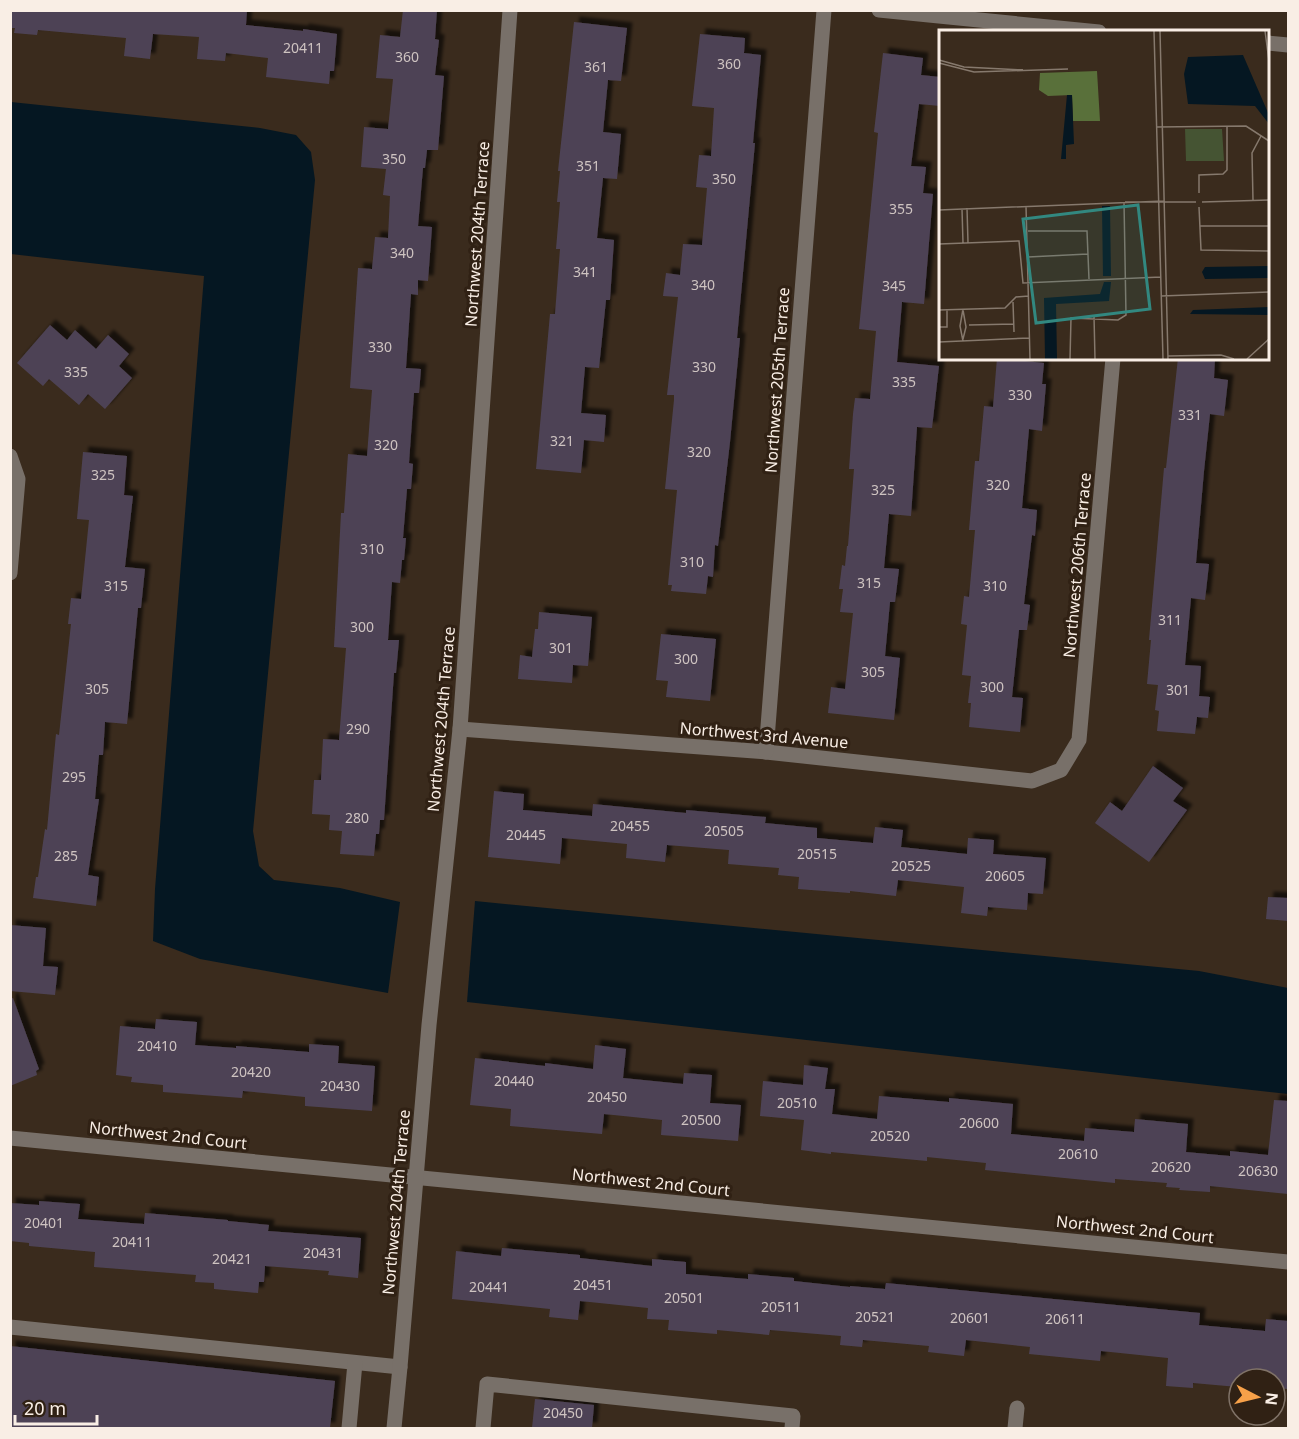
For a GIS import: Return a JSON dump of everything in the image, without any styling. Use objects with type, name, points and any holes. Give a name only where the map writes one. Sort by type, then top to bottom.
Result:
[{"type":"street","name":"Northwest 204th Terrace","points":[[394,1428],[429,1024],[460,729],[510,10]]},
{"type":"street","name":"Northwest 205th Terrace","points":[[766,752],[824,10]]},
{"type":"street","points":[[879,10],[1079,30]]},
{"type":"street","points":[[1269,43],[1288,45]]},
{"type":"street","name":"Northwest 206th Terrace","points":[[1061,770],[1079,740],[1113,360]]},
{"type":"street","points":[[10,456],[18,479],[10,573]]},
{"type":"street","name":"Northwest 3rd Avenue","points":[[460,729],[766,752],[1032,782],[1061,770]]},
{"type":"street","name":"Northwest 2nd Court","points":[[10,1138],[1288,1262]]},
{"type":"street","points":[[10,1327],[400,1367]]},
{"type":"street","points":[[349,1428],[356,1363]]},
{"type":"street","points":[[483,1428],[487,1384],[794,1416],[792,1428]]},
{"type":"street","points":[[1015,1428],[1017,1408]]},
{"type":"water","points":[[11,102],[260,128],[296,135],[311,152],[315,180],[253,831],[259,866],[274,880],[340,888],[400,902],[388,993],[200,959],[153,941],[155,889],[204,276],[11,254]]},
{"type":"water","points":[[475,901],[1199,971],[1288,988],[1288,1094],[467,1002]]},
{"type":"building","points":[[10,10],[247,10],[246,25],[337,34],[334,71],[330,71],[329,84],[266,77],[268,58],[226,53],[225,61],[197,59],[199,37],[153,34],[150,59],[124,56],[126,38],[38,30],[37,35],[14,33],[15,28],[10,28]]},
{"type":"building","points":[[403,10],[437,10],[435,39],[439,40],[435,75],[444,76],[438,150],[427,150],[425,168],[423,168],[418,226],[432,227],[428,281],[418,280],[418,295],[411,294],[406,368],[421,369],[419,393],[414,393],[409,463],[413,464],[411,489],[407,489],[403,538],[406,538],[404,560],[402,560],[400,583],[392,582],[388,640],[399,640],[396,673],[394,673],[384,820],[380,820],[379,834],[376,834],[374,856],[340,854],[342,831],[329,830],[330,815],[312,814],[314,780],[321,780],[323,739],[339,740],[346,648],[334,647],[341,513],[344,513],[348,454],[367,456],[372,390],[350,388],[358,268],[372,269],[375,237],[388,238],[390,196],[383,195],[386,169],[361,167],[364,127],[388,129],[393,79],[376,78],[380,35],[400,37]]},
{"type":"building","points":[[574,22],[627,28],[621,81],[608,80],[603,132],[621,134],[617,179],[603,178],[597,238],[614,240],[610,300],[606,300],[599,368],[585,367],[581,413],[606,415],[604,442],[584,440],[581,473],[536,469],[550,314],[555,314],[560,249],[556,249],[560,202],[557,202],[560,171],[558,171]]},
{"type":"building","points":[[700,34],[745,38],[744,53],[761,55],[730,442],[718,546],[715,545],[713,577],[708,576],[706,594],[671,591],[672,585],[668,585],[677,490],[665,489],[674,400],[674,395],[667,395],[678,297],[663,296],[666,273],[680,275],[683,244],[702,245],[707,188],[696,187],[699,155],[711,156],[714,108],[692,106]]},
{"type":"building","points":[[883,53],[923,58],[921,75],[939,77],[939,106],[919,104],[911,166],[926,167],[923,193],[933,194],[924,304],[902,302],[897,362],[939,366],[932,428],[917,427],[911,516],[889,514],[884,568],[899,569],[895,602],[890,602],[885,656],[900,658],[894,720],[828,713],[831,687],[845,689],[853,613],[840,612],[843,589],[839,589],[842,565],[845,566],[848,546],[854,469],[849,469],[853,414],[855,398],[870,399],[876,331],[859,329],[878,133],[874,132]]},
{"type":"building","points":[[50,325],[67,340],[75,330],[96,349],[108,335],[129,354],[119,366],[132,378],[105,409],[88,394],[79,405],[49,379],[43,386],[17,363]]},
{"type":"building","points":[[997,360],[1044,363],[1042,384],[1046,384],[1042,431],[1029,429],[1022,508],[1037,510],[1024,604],[1030,605],[1027,630],[1019,630],[1012,697],[1023,698],[1020,732],[969,727],[971,703],[968,703],[971,676],[962,675],[967,625],[961,624],[964,596],[969,597],[975,530],[969,530],[975,461],[979,461],[984,406],[993,407]]},
{"type":"building","points":[[1178,360],[1215,360],[1214,378],[1228,380],[1224,416],[1210,414],[1204,471],[1196,563],[1209,564],[1205,600],[1191,598],[1185,665],[1201,666],[1199,696],[1210,697],[1208,718],[1197,717],[1195,734],[1157,731],[1159,711],[1155,710],[1158,685],[1147,684],[1164,468],[1166,468]]},
{"type":"building","points":[[83,452],[127,456],[124,495],[133,496],[125,567],[145,569],[141,608],[138,608],[127,724],[105,722],[103,755],[99,755],[95,799],[99,799],[88,875],[99,877],[96,906],[33,898],[45,829],[47,830],[56,734],[59,735],[71,624],[68,624],[71,598],[81,599],[89,520],[77,519]]},
{"type":"building","points":[[539,612],[592,617],[588,666],[573,665],[572,683],[518,679],[520,655],[532,657]]},
{"type":"building","points":[[661,634],[716,639],[710,701],[666,697],[668,681],[656,680]]},
{"type":"building","points":[[1153,766],[1183,788],[1173,801],[1187,810],[1149,862],[1095,823],[1110,802],[1122,811]]},
{"type":"building","points":[[494,791],[524,794],[523,810],[592,816],[593,804],[686,813],[686,810],[766,817],[765,823],[817,828],[817,838],[873,843],[875,827],[903,830],[901,847],[967,854],[968,838],[994,840],[993,854],[1046,858],[1043,894],[1028,893],[1027,910],[988,907],[987,916],[961,913],[964,887],[898,880],[896,896],[798,889],[799,877],[778,875],[779,868],[728,864],[729,850],[667,845],[665,862],[626,858],[627,844],[562,838],[560,864],[488,857]]},
{"type":"building","points":[[1268,897],[1288,898],[1288,921],[1266,919]]},
{"type":"building","points":[[10,925],[46,928],[43,966],[58,967],[55,995],[10,991]]},
{"type":"building","points":[[13,998],[39,1069],[36,1071],[37,1075],[10,1086],[10,999]]},
{"type":"building","points":[[156,1019],[197,1022],[195,1045],[309,1052],[309,1044],[339,1046],[338,1063],[375,1066],[372,1111],[305,1106],[305,1097],[243,1091],[242,1098],[163,1092],[163,1085],[131,1082],[132,1077],[116,1075],[120,1026],[155,1029]]},
{"type":"building","points":[[595,1045],[626,1049],[623,1078],[683,1084],[684,1073],[712,1075],[710,1103],[741,1105],[738,1141],[661,1135],[662,1120],[604,1114],[602,1134],[510,1126],[511,1109],[470,1105],[475,1058],[593,1069]]},
{"type":"building","points":[[804,1065],[828,1068],[825,1089],[835,1089],[832,1114],[877,1119],[879,1096],[949,1102],[949,1098],[1013,1104],[1011,1134],[1084,1141],[1085,1128],[1134,1132],[1135,1119],[1188,1124],[1186,1152],[1230,1156],[1230,1151],[1268,1155],[1274,1100],[1288,1101],[1288,1194],[1210,1186],[1210,1192],[1179,1190],[1180,1188],[1166,1187],[1167,1183],[1115,1179],[1115,1183],[985,1170],[986,1163],[927,1157],[927,1161],[801,1150],[804,1120],[760,1116],[763,1081],[803,1085]]},
{"type":"building","points":[[39,1201],[80,1204],[78,1219],[144,1224],[145,1213],[269,1225],[268,1231],[361,1238],[358,1278],[328,1275],[329,1271],[265,1266],[264,1282],[259,1282],[258,1293],[214,1289],[214,1283],[195,1282],[196,1275],[94,1267],[95,1252],[29,1246],[29,1243],[10,1241],[10,1203],[39,1205]]},
{"type":"building","points":[[502,1248],[580,1255],[580,1258],[652,1266],[652,1259],[686,1262],[686,1274],[748,1279],[748,1274],[794,1278],[794,1281],[885,1289],[886,1283],[1200,1313],[1199,1325],[1265,1331],[1266,1319],[1288,1321],[1288,1389],[1287,1367],[1227,1367],[1227,1386],[1193,1383],[1193,1388],[1166,1386],[1168,1358],[1101,1351],[1100,1361],[1029,1354],[1030,1347],[966,1340],[964,1356],[928,1352],[929,1346],[863,1340],[862,1347],[840,1345],[841,1336],[770,1330],[769,1335],[717,1330],[717,1334],[668,1330],[669,1320],[647,1319],[648,1308],[580,1301],[578,1320],[549,1317],[550,1309],[452,1299],[456,1251],[501,1256]]},
{"type":"building","points":[[10,1346],[335,1381],[330,1428],[10,1428]]},
{"type":"building","points":[[535,1399],[594,1405],[592,1428],[532,1428]]}]
